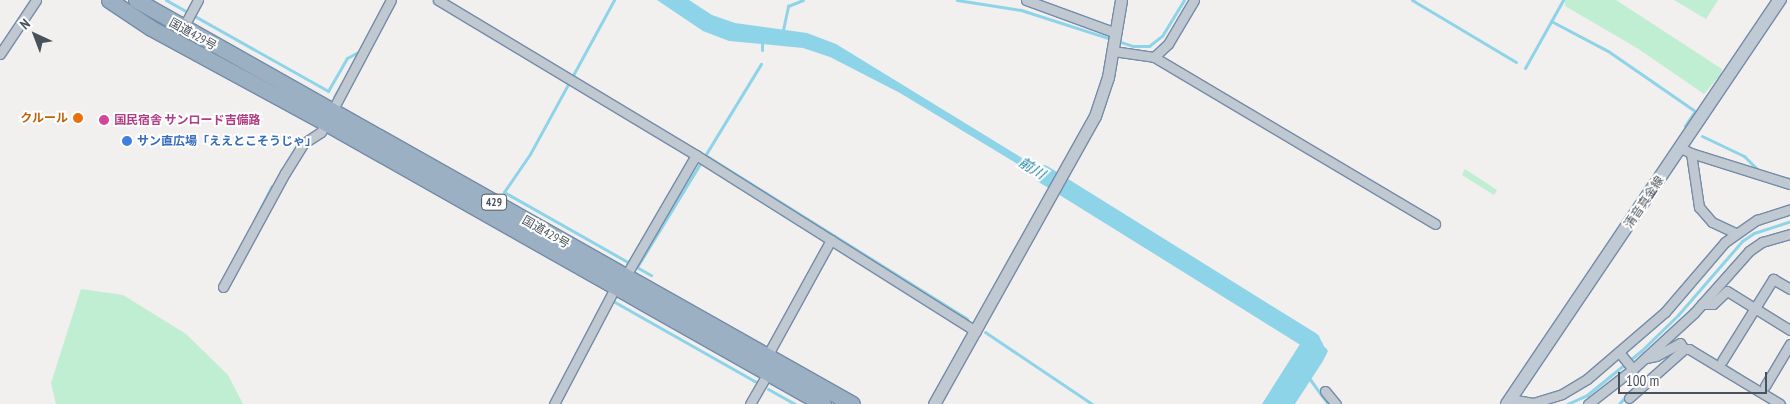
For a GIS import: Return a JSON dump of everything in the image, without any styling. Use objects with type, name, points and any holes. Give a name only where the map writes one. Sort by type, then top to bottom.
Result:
[{"type":"highway","name":"国道429号","points":[[109,0],[151,28],[329,117],[627,273],[823,404]]},
{"type":"highway","name":"国道429号","points":[[136,0],[188,19],[329,117]]},
{"type":"highway","name":"国道429号","points":[[767,365],[852,404]]},
{"type":"main road","name":"清音真金線","points":[[1508,402],[1686,150],[1780,0]]},
{"type":"street","points":[[0,54],[36,0]]},
{"type":"street","points":[[188,19],[198,0]]},
{"type":"street","points":[[223,287],[285,173],[304,143],[322,132],[391,0]]},
{"type":"street","points":[[438,0],[700,158],[976,331]]},
{"type":"street","points":[[1026,0],[1115,42],[1154,57],[1435,224]]},
{"type":"street","points":[[934,404],[1051,197],[1097,111],[1115,42],[1121,0]]},
{"type":"street","points":[[1154,57],[1168,44],[1194,0]]},
{"type":"street","points":[[1686,150],[1790,184]]},
{"type":"street","points":[[1686,150],[1699,207],[1712,222],[1736,233]]},
{"type":"street","points":[[554,404],[627,273],[700,158]]},
{"type":"street","points":[[1508,402],[1533,404],[1562,394],[1621,354],[1680,297],[1712,256],[1736,233],[1758,220],[1790,209]]},
{"type":"street","points":[[1588,404],[1645,358],[1702,304],[1749,251],[1762,242],[1790,234]]},
{"type":"street","points":[[750,404],[767,365],[831,240]]},
{"type":"street","points":[[1722,361],[1773,279],[1790,289]]},
{"type":"street","points":[[1702,304],[1713,304],[1727,291],[1790,330]]},
{"type":"street","points":[[1645,358],[1656,356],[1680,343],[1683,347],[1780,404]]},
{"type":"street","points":[[1765,386],[1790,344]]},
{"type":"street","points":[[1629,398],[1683,347]]},
{"type":"street","points":[[1621,354],[1632,368]]},
{"type":"street","points":[[1325,391],[1336,404]]},
{"type":"green space","points":[[1565,0],[1616,0],[1722,69],[1721,74],[1704,94],[1637,48],[1565,6]]},
{"type":"green space","points":[[1674,0],[1718,0],[1706,19]]},
{"type":"green space","points":[[1465,169],[1497,190],[1494,195],[1462,175]]},
{"type":"green space","points":[[81,289],[123,295],[186,334],[228,375],[243,404],[56,404],[51,383]]},
{"type":"water","points":[[657,0],[689,0],[712,15],[735,23],[807,33],[836,44],[1063,183],[1059,189],[900,93],[830,57],[803,48],[729,41],[703,31]]},
{"type":"water","points":[[1301,331],[1326,348],[1328,351],[1323,361],[1295,404],[1262,404],[1300,344]]},
{"type":"waterway","points":[[166,0],[328,91],[347,58],[360,51]]},
{"type":"waterway","points":[[614,0],[530,154],[504,192],[651,275]]},
{"type":"waterway","points":[[783,30],[788,6],[803,0]]},
{"type":"waterway","points":[[957,0],[1021,10],[1133,46],[1149,46],[1162,36],[1184,0]]},
{"type":"waterway","points":[[1412,0],[1516,62]]},
{"type":"waterway","points":[[1525,68],[1563,0]]},
{"type":"waterway","points":[[1551,21],[1608,51],[1695,111],[1685,126]]},
{"type":"waterway","points":[[762,41],[762,50]]},
{"type":"waterway","points":[[637,267],[761,64]]},
{"type":"waterway","points":[[334,97],[342,83]]},
{"type":"waterway","points":[[1702,136],[1744,156],[1758,170]]},
{"type":"waterway","points":[[705,155],[967,319]]},
{"type":"waterway","name":"前川","points":[[1043,174],[1311,341],[1315,348]]},
{"type":"waterway","points":[[1781,177],[1790,179]]},
{"type":"waterway","points":[[255,219],[272,186]]},
{"type":"waterway","points":[[1567,404],[1587,395],[1641,351],[1678,315],[1742,241],[1754,233],[1790,221]]},
{"type":"waterway","points":[[613,301],[756,382]]},
{"type":"waterway","points":[[985,332],[1092,404]]},
{"type":"waterway","points":[[1723,364],[1785,404]]},
{"type":"waterway","points":[[1309,378],[1328,404]]},
{"type":"waterway","points":[[768,389],[795,404]]},
{"type":"waterway","points":[[1619,404],[1629,392]]},
{"type":"place","name":"クルール","points":[[78,118]]},
{"type":"place","name":"国民宿舎 サンロード吉備路","points":[[104,120]]},
{"type":"place","name":"サン直広場「ええとこそうじゃ」","points":[[127,141]]}]
